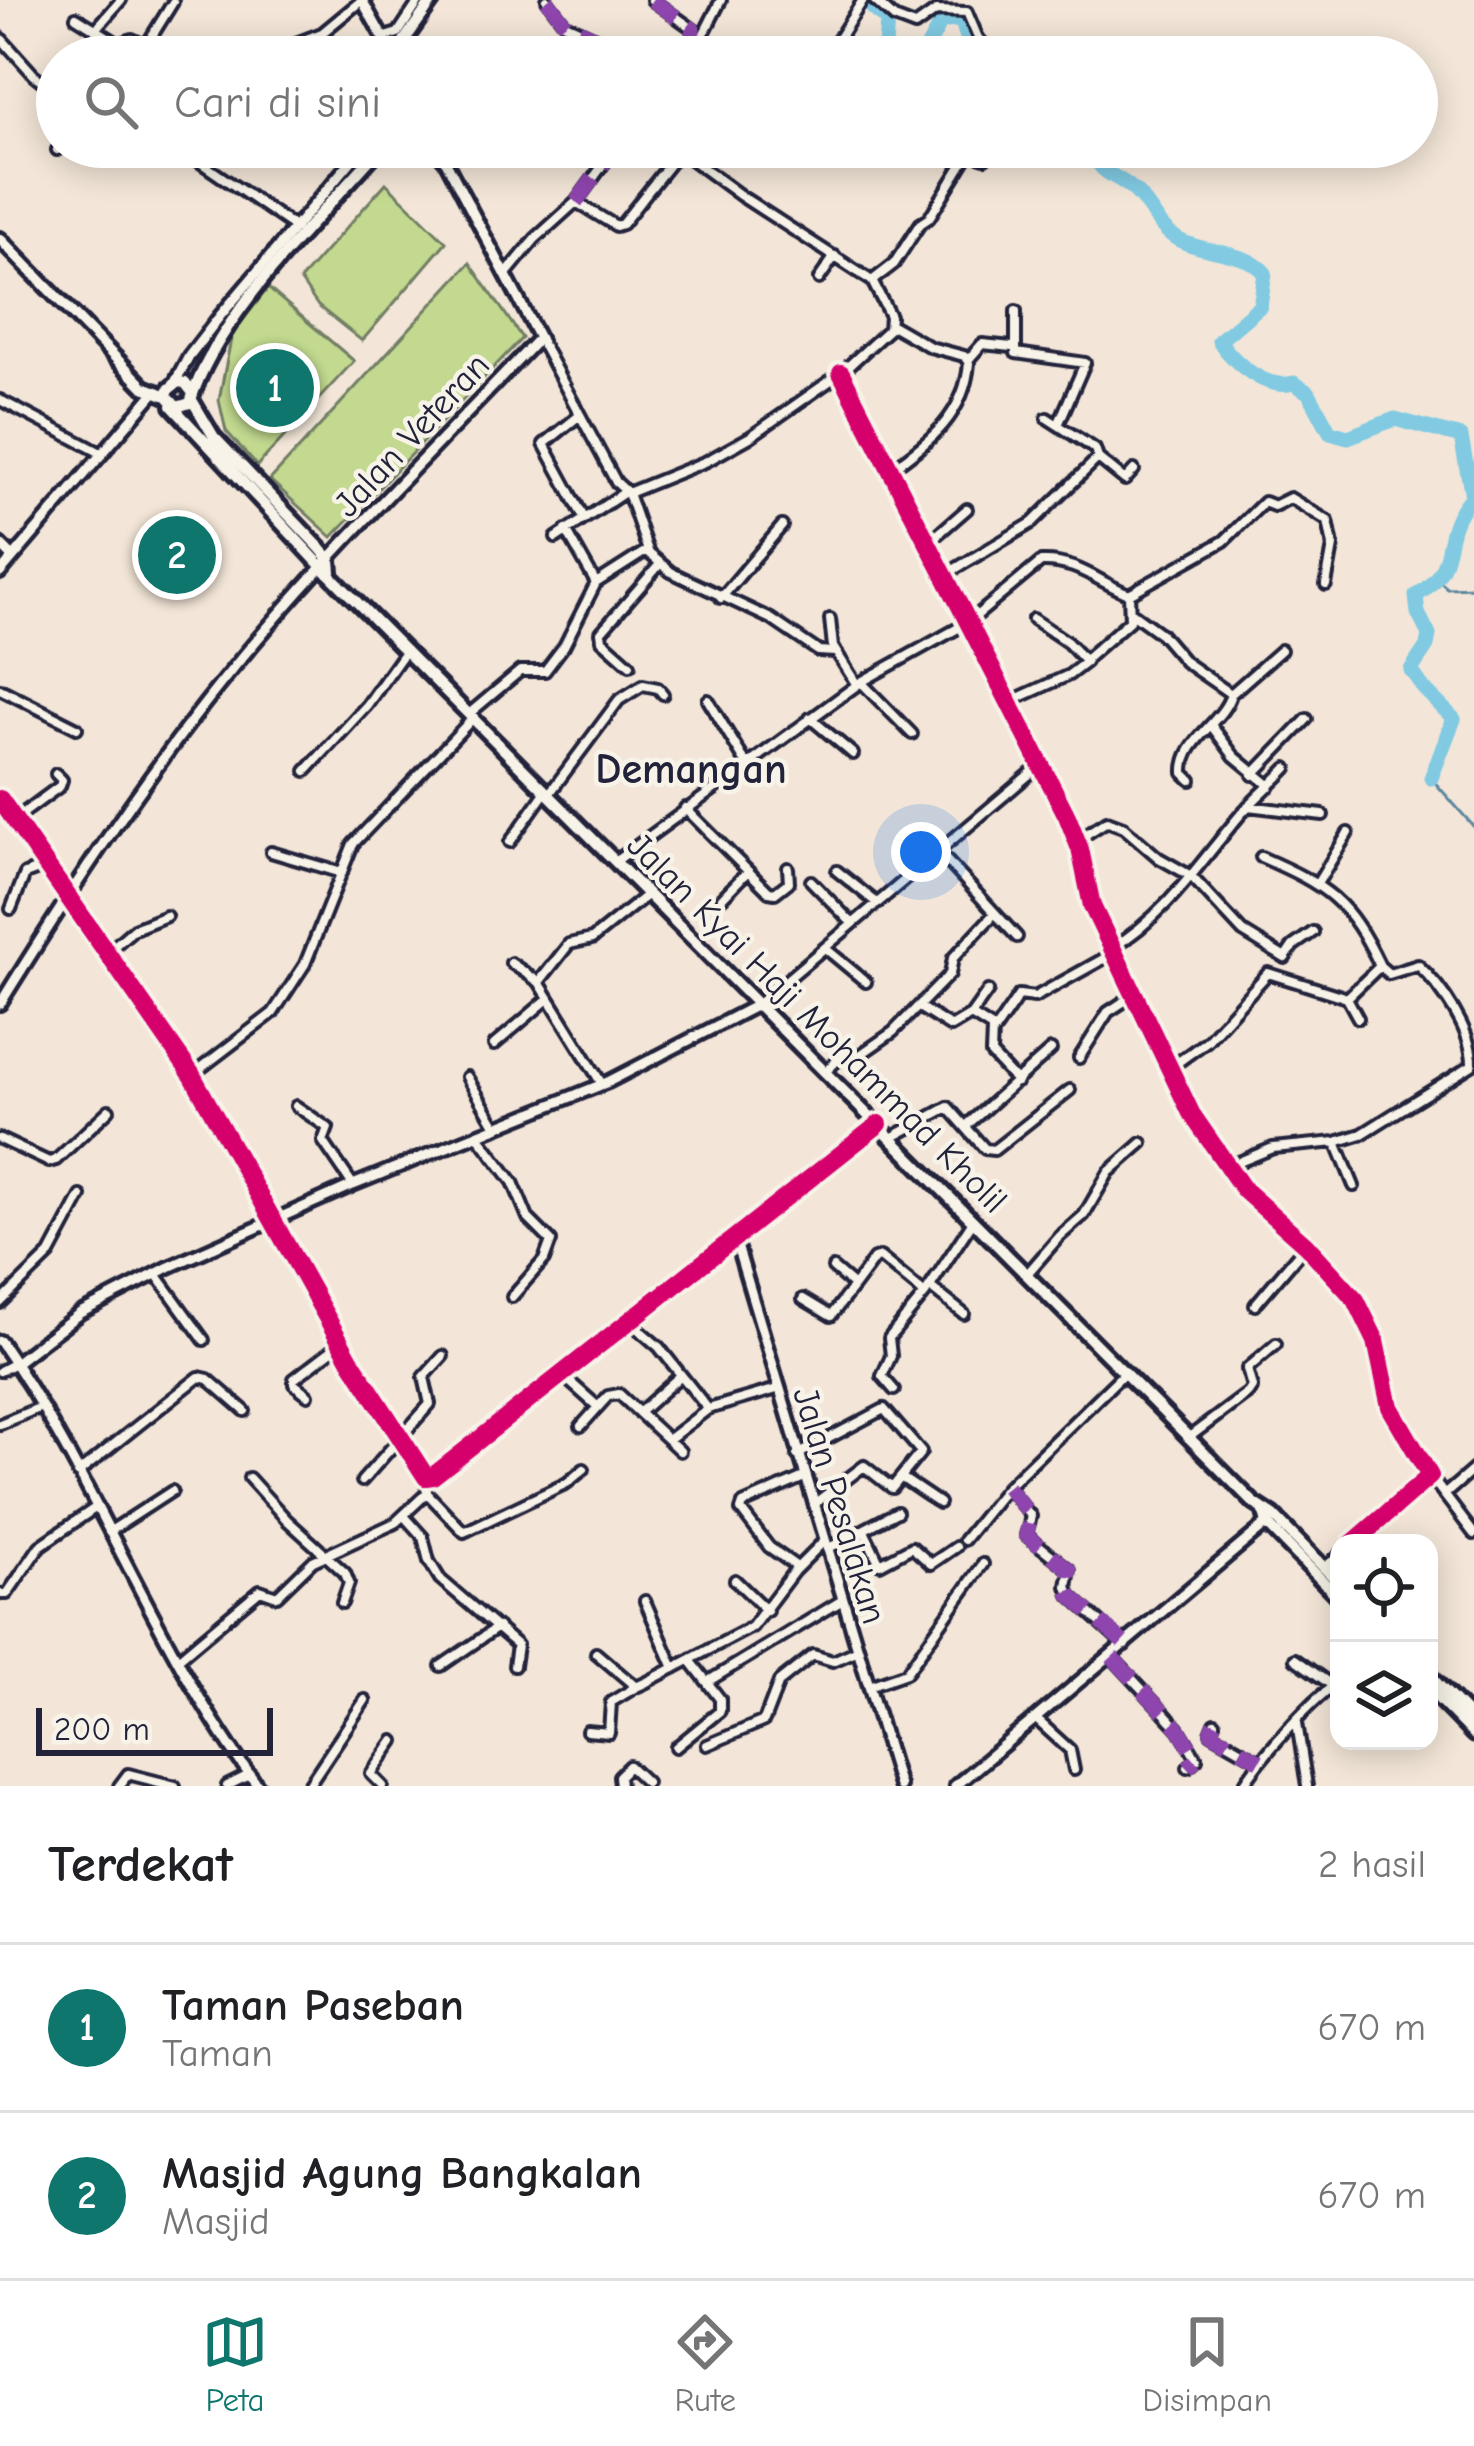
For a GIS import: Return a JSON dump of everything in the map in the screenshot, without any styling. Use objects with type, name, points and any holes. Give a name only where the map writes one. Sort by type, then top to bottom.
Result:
[{"type":"main road","points":[[407,36],[433,0]]},
{"type":"main road","points":[[165,398],[184,407],[232,319],[363,168]]},
{"type":"main road","points":[[0,239],[247,480]]},
{"type":"main road","points":[[165,398],[174,384],[185,383],[205,426],[247,480]]},
{"type":"main road","name":"Jalan Kyai Haji Mohammad Kholil","points":[[247,480],[406,649],[1268,1518]]},
{"type":"main road","points":[[1268,1518],[1330,1574]]},
{"type":"main road","points":[[1268,1518],[1330,1588]]},
{"type":"main road","points":[[1438,1684],[1474,1720]]},
{"type":"main road","points":[[1438,1698],[1474,1735]]},
{"type":"street","points":[[95,30],[121,0]]},
{"type":"street","points":[[314,36],[362,0],[384,36]]},
{"type":"street","points":[[387,36],[401,30],[420,0]]},
{"type":"street","points":[[547,0],[565,24],[592,36]]},
{"type":"street","points":[[652,0],[693,29],[692,36]]},
{"type":"street","points":[[703,36],[721,0]]},
{"type":"street","points":[[874,0],[895,18],[915,26],[936,11],[967,12],[977,36]]},
{"type":"street","points":[[840,36],[861,1]]},
{"type":"street","points":[[152,36],[173,2]]},
{"type":"street","points":[[76,17],[105,36]]},
{"type":"street","points":[[0,38],[36,76]]},
{"type":"street","points":[[213,168],[296,227]]},
{"type":"street","points":[[174,384],[189,356],[345,168]]},
{"type":"street","points":[[449,168],[626,492],[648,551],[660,564],[771,619],[818,651],[835,652]]},
{"type":"street","points":[[506,274],[576,202],[601,168]]},
{"type":"street","points":[[576,202],[620,226],[667,168]]},
{"type":"street","points":[[706,168],[872,281],[890,324],[930,347],[968,359]]},
{"type":"street","points":[[872,281],[894,264],[959,168]]},
{"type":"street","points":[[819,279],[836,256]]},
{"type":"street","points":[[1013,347],[1016,311]]},
{"type":"street","points":[[556,538],[626,492],[723,454],[841,373],[886,334],[890,324]]},
{"type":"street","name":"Jalan Veteran","points":[[0,1004],[66,897],[207,700],[539,338]]},
{"type":"street","points":[[891,469],[924,446],[961,402],[968,359],[982,344],[1013,347],[1022,356],[1085,363],[1058,425]]},
{"type":"street","points":[[841,373],[1076,840],[1088,897],[1191,1113],[1260,1206],[1340,1279],[1370,1325],[1390,1407],[1430,1476],[1474,1534]]},
{"type":"street","points":[[0,573],[103,454],[165,398]]},
{"type":"street","points":[[0,400],[103,454]]},
{"type":"street","points":[[580,415],[544,444],[583,516]]},
{"type":"street","points":[[1047,418],[1095,449],[1098,458],[1125,480],[1133,470]]},
{"type":"street","points":[[945,574],[1032,523],[1098,458]]},
{"type":"street","points":[[1130,594],[1224,541],[1264,502],[1274,506],[1291,498],[1328,521],[1333,546],[1326,585]]},
{"type":"street","points":[[928,542],[968,509]]},
{"type":"street","points":[[721,598],[782,526]]},
{"type":"street","points":[[566,530],[596,583]]},
{"type":"street","points":[[0,544],[13,557]]},
{"type":"street","points":[[192,1075],[274,1013],[305,964],[364,828],[520,671],[545,671],[564,646],[596,583],[648,551]]},
{"type":"street","points":[[616,862],[859,684],[969,622],[1040,562],[1088,572],[1130,594]]},
{"type":"street","points":[[630,665],[602,640],[601,632],[660,564]]},
{"type":"street","points":[[1130,594],[1132,613],[1161,634],[1185,662],[1232,694]]},
{"type":"street","points":[[1006,704],[1084,665],[1132,613]]},
{"type":"street","points":[[830,619],[835,652],[859,684],[912,734]]},
{"type":"street","points":[[1033,619],[1086,659]]},
{"type":"street","points":[[306,771],[367,705],[406,649]]},
{"type":"street","points":[[1191,780],[1184,773],[1184,759],[1232,694],[1281,650]]},
{"type":"street","points":[[510,842],[619,700],[644,685],[663,694]]},
{"type":"street","points":[[0,689],[77,728]]},
{"type":"street","points":[[708,700],[746,763]]},
{"type":"street","points":[[810,718],[853,754]]},
{"type":"street","points":[[1253,775],[1307,719]]},
{"type":"street","points":[[1211,725],[1253,775],[1270,786]]},
{"type":"street","points":[[0,1371],[80,1313],[157,1274],[353,1185],[602,1084],[757,1005],[1038,766]]},
{"type":"street","points":[[1017,1082],[991,1054],[992,1030],[1019,995],[1034,997],[1144,928],[1248,806],[1287,769]]},
{"type":"street","points":[[14,820],[60,786],[62,780],[56,774]]},
{"type":"street","points":[[0,799],[192,1075],[341,1343],[426,1477],[427,1493],[464,1532],[567,1483],[584,1469]]},
{"type":"street","points":[[1248,806],[1323,815]]},
{"type":"street","points":[[685,808],[772,893],[791,879],[788,868]]},
{"type":"street","points":[[1076,840],[1100,823],[1116,823],[1159,858],[1192,876],[1244,932],[1285,958]]},
{"type":"street","points":[[1317,884],[1348,833]]},
{"type":"street","points":[[938,851],[1017,937]]},
{"type":"street","points":[[271,852],[341,872]]},
{"type":"street","points":[[1227,1167],[1273,1148],[1336,1142],[1392,1118],[1473,1063],[1466,1035],[1422,968],[1414,965],[1389,974],[1380,966],[1360,923],[1317,884],[1262,857]]},
{"type":"street","points":[[11,909],[25,874],[46,866]]},
{"type":"street","points":[[722,898],[748,871]]},
{"type":"street","points":[[837,871],[878,903]]},
{"type":"street","points":[[811,880],[852,923]]},
{"type":"street","points":[[538,982],[569,944],[592,939],[648,894]]},
{"type":"street","points":[[826,1070],[844,1054],[856,1057],[883,1040],[919,1007],[950,974],[953,958],[995,914]]},
{"type":"street","points":[[106,953],[134,929],[166,916]]},
{"type":"street","points":[[1278,976],[1293,946],[1312,932]]},
{"type":"street","points":[[825,948],[866,982]]},
{"type":"street","points":[[511,963],[538,982],[602,1084]]},
{"type":"street","points":[[1347,998],[1380,966]]},
{"type":"street","points":[[1170,1068],[1207,1041],[1264,974],[1347,998],[1358,1018]]},
{"type":"street","points":[[919,1007],[951,1027],[971,1015],[988,991]]},
{"type":"street","points":[[1079,1058],[1108,1012],[1135,995]]},
{"type":"street","points":[[494,1045],[550,998]]},
{"type":"street","points":[[971,1015],[992,1030]]},
{"type":"street","points":[[966,1126],[1051,1050]]},
{"type":"street","points":[[467,1077],[497,1128]]},
{"type":"street","points":[[891,1138],[948,1107],[985,1149],[994,1150],[1070,1090]]},
{"type":"street","points":[[296,1106],[328,1128],[323,1141],[353,1185]]},
{"type":"street","points":[[0,1138],[49,1162],[110,1110]]},
{"type":"street","points":[[426,1477],[879,1124]]},
{"type":"street","points":[[478,1136],[513,1183],[528,1218],[551,1241],[544,1260],[512,1298]]},
{"type":"street","points":[[1336,1142],[1354,1186]]},
{"type":"street","points":[[1026,1275],[1084,1215],[1109,1172],[1142,1143]]},
{"type":"street","points":[[0,1303],[50,1254],[81,1196]]},
{"type":"street","points":[[894,1390],[882,1376],[891,1356],[888,1341],[973,1221]]},
{"type":"street","name":"Jalan Pesalakan","points":[[735,1239],[899,1786]]},
{"type":"street","points":[[1255,1304],[1306,1245]]},
{"type":"street","points":[[803,1299],[831,1316],[878,1257],[964,1314]]},
{"type":"street","points":[[833,1268],[854,1286]]},
{"type":"street","points":[[157,1274],[204,1340]]},
{"type":"street","points":[[630,1322],[659,1347],[708,1409]]},
{"type":"street","points":[[0,1341],[230,1748],[258,1786]]},
{"type":"street","points":[[308,1395],[294,1379],[341,1343]]},
{"type":"street","points":[[1188,1438],[1248,1393],[1252,1387],[1247,1369],[1276,1344]]},
{"type":"street","points":[[362,1481],[430,1404],[424,1377],[443,1356]]},
{"type":"street","points":[[864,1531],[880,1564],[912,1547],[931,1564],[960,1543],[1007,1487],[1124,1373]]},
{"type":"street","points":[[561,1374],[596,1406]]},
{"type":"street","points":[[78,1473],[199,1377],[208,1378],[245,1412]]},
{"type":"street","points":[[640,1412],[679,1377]]},
{"type":"street","points":[[669,1438],[708,1409],[777,1389]]},
{"type":"street","points":[[581,1426],[614,1393],[680,1451]]},
{"type":"street","points":[[0,1424],[41,1408]]},
{"type":"street","points":[[797,1455],[884,1409],[921,1453],[890,1489],[861,1467],[813,1504]]},
{"type":"street","points":[[1444,1495],[1474,1469]]},
{"type":"street","points":[[1363,1534],[1430,1476]]},
{"type":"street","points":[[797,1567],[770,1546],[741,1510],[763,1492],[804,1477]]},
{"type":"street","points":[[249,1478],[349,1579],[342,1604]]},
{"type":"street","points":[[902,1478],[938,1503]]},
{"type":"street","points":[[1007,1487],[1031,1516],[1026,1535],[1070,1570],[1070,1594],[1126,1645]]},
{"type":"street","points":[[108,1533],[172,1491]]},
{"type":"street","points":[[179,1658],[256,1592],[277,1595],[324,1555],[405,1517],[427,1493]]},
{"type":"street","points":[[0,1595],[7,1594],[40,1546],[95,1508]]},
{"type":"street","points":[[587,1731],[609,1733],[610,1702],[752,1627],[797,1567],[825,1545],[864,1531],[897,1511]]},
{"type":"street","points":[[405,1517],[423,1537],[440,1579],[517,1645],[514,1666]]},
{"type":"street","points":[[955,1786],[1112,1657],[1268,1518]]},
{"type":"street","points":[[1324,1568],[1330,1563]]},
{"type":"street","points":[[869,1686],[906,1673],[983,1564]]},
{"type":"street","points":[[735,1580],[767,1611]]},
{"type":"street","points":[[706,1682],[841,1600]]},
{"type":"street","points":[[645,1601],[674,1668]]},
{"type":"street","points":[[441,1666],[498,1627]]},
{"type":"street","points":[[707,1745],[764,1721],[779,1682],[813,1655],[833,1661],[856,1651]]},
{"type":"street","points":[[596,1653],[636,1687]]},
{"type":"street","points":[[1112,1657],[1179,1729],[1197,1759],[1188,1767]]},
{"type":"street","points":[[676,1748],[720,1711],[720,1699],[690,1660]]},
{"type":"street","points":[[1295,1660],[1330,1680]]},
{"type":"street","points":[[1243,1786],[1260,1761],[1330,1690]]},
{"type":"street","points":[[308,1786],[365,1700]]},
{"type":"street","points":[[1036,1718],[1070,1750],[1074,1770]]},
{"type":"street","points":[[1215,1723],[1210,1733],[1260,1761]]},
{"type":"street","points":[[1297,1723],[1307,1786]]},
{"type":"street","points":[[383,1786],[371,1774],[394,1742]]},
{"type":"street","points":[[620,1786],[619,1776],[628,1766],[646,1782]]},
{"type":"street","points":[[119,1786],[128,1774],[176,1786]]},
{"type":"street","points":[[227,1786],[249,1775]]},
{"type":"green space","points":[[386,183],[446,242],[362,341],[318,306],[300,280]]},
{"type":"green space","points":[[470,263],[522,338],[332,537],[270,480]]},
{"type":"green space","points":[[268,288],[354,361],[257,466],[226,431],[219,400],[232,334]]},
{"type":"waterway","points":[[864,0],[887,21],[886,36]]},
{"type":"waterway","points":[[933,36],[941,22],[961,19],[966,36]]},
{"type":"waterway","points":[[1102,168],[1136,192],[1171,235],[1247,260],[1265,273],[1260,306],[1219,341],[1242,366],[1262,379],[1294,383],[1309,393],[1330,432],[1348,437],[1395,419],[1461,437],[1472,496],[1454,524],[1440,573],[1416,596],[1429,635],[1411,670],[1454,719],[1431,778]]},
{"type":"waterway","points":[[1439,581],[1447,588],[1474,587]]},
{"type":"waterway","points":[[1431,778],[1474,827]]},
{"type":"marked path","points":[[547,0],[565,24],[592,36]]},
{"type":"marked path","points":[[652,0],[693,29],[692,36]]},
{"type":"marked path","points":[[576,202],[601,168]]},
{"type":"marked path","points":[[1007,1487],[1031,1516],[1026,1535],[1070,1570],[1070,1595],[1126,1645]]},
{"type":"marked path","points":[[1112,1657],[1179,1729],[1197,1759],[1188,1767]]},
{"type":"marked path","points":[[1215,1723],[1211,1733],[1260,1761]]},
{"type":"cycle path","points":[[841,373],[1067,816],[1080,849],[1092,906],[1191,1113],[1244,1190],[1306,1245],[1356,1300],[1376,1341],[1390,1407],[1430,1476],[1363,1534]]},
{"type":"cycle path","points":[[0,799],[192,1075],[351,1361],[426,1477],[879,1124]]},
{"type":"place","name":"Taman Paseban","points":[[275,388]]},
{"type":"place","name":"Masjid Agung Bangkalan","points":[[177,555]]},
{"type":"district","name":"Demangan","points":[[691,768]]}]
